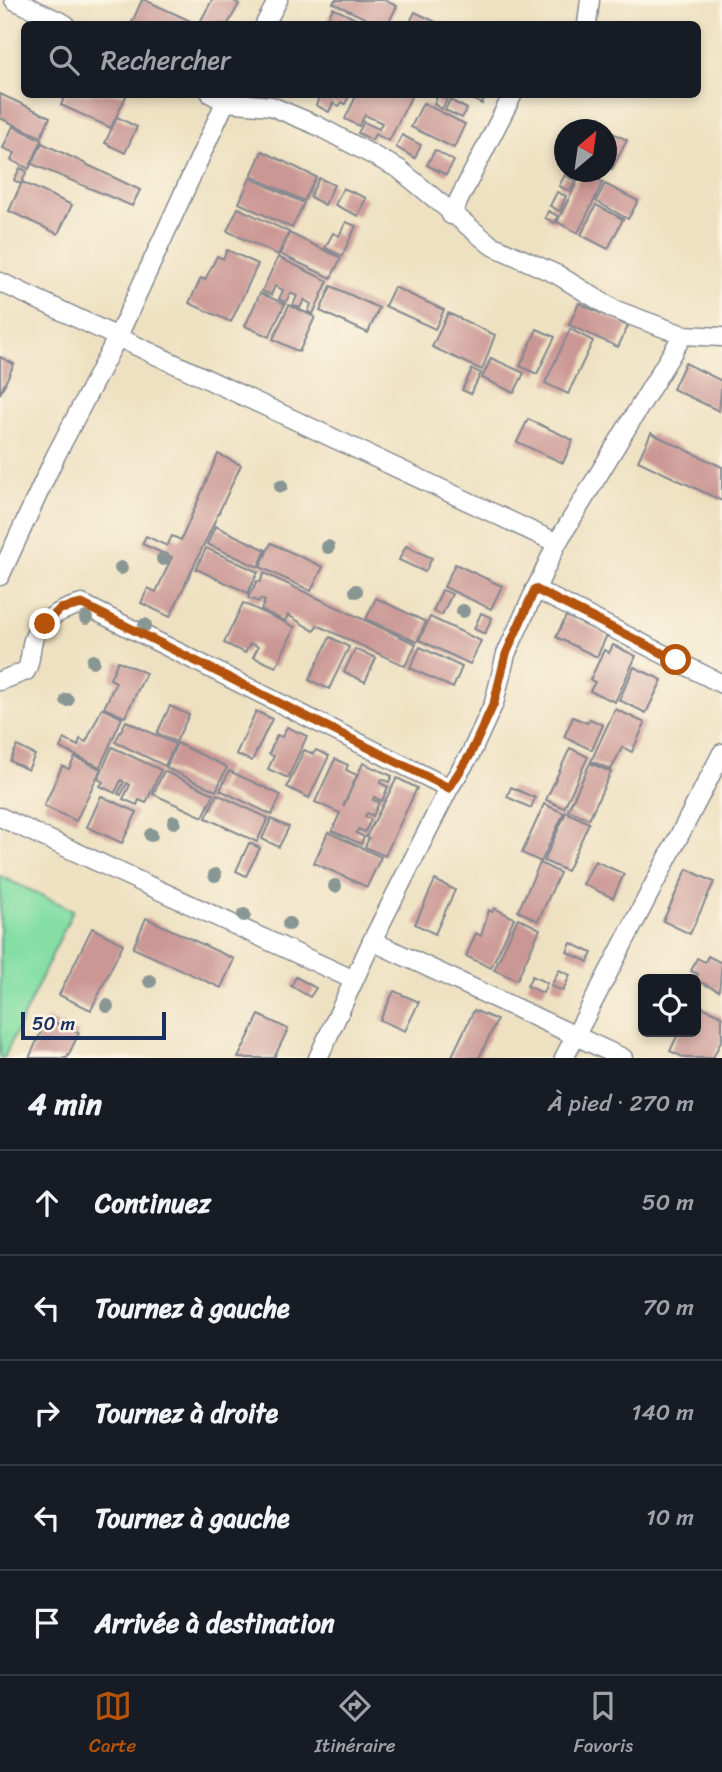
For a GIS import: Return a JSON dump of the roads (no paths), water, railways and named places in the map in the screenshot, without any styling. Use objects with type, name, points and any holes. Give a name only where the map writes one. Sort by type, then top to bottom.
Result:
[{"type":"street","points":[[13,0],[58,21]]},
{"type":"street","points":[[267,21],[278,0]]},
{"type":"street","points":[[587,21],[590,0]]},
{"type":"street","points":[[0,576],[55,457],[118,336],[222,98]]},
{"type":"street","points":[[227,98],[271,106],[316,125],[399,169],[430,192],[451,215],[491,245],[558,275],[613,309],[683,335],[722,337]]},
{"type":"street","points":[[451,215],[511,98]]},
{"type":"street","points":[[0,282],[557,543]]},
{"type":"street","points":[[318,1058],[372,941],[449,788],[470,755],[494,703],[506,654],[557,543],[683,335]]},
{"type":"street","points":[[535,589],[722,684]]},
{"type":"street","points":[[0,681],[26,671],[32,660],[36,633],[52,616],[60,609],[82,604],[449,788]]},
{"type":"street","points":[[564,1058],[722,753]]},
{"type":"street","points":[[0,817],[354,980]]},
{"type":"street","points":[[372,941],[623,1058]]}]
